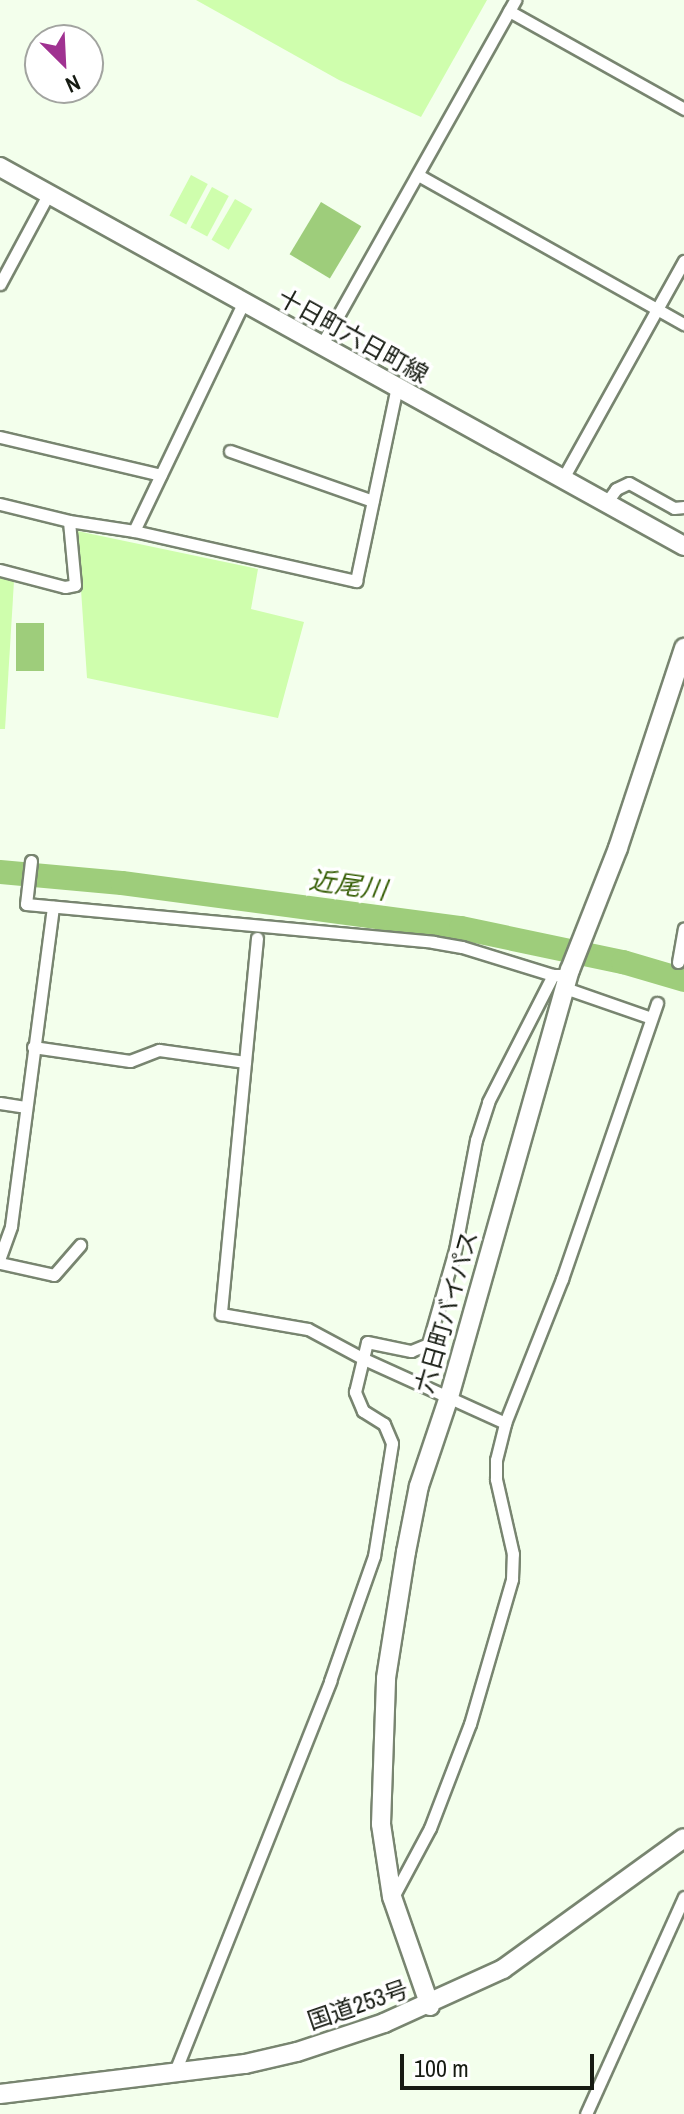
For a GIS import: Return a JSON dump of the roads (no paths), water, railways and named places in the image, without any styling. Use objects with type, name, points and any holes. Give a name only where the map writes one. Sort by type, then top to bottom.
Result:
[{"type":"main road","name":"十日町六日町線","points":[[0,167],[684,546]]},
{"type":"main road","name":"六日町バイパス","points":[[430,2006],[392,1897],[381,1824],[386,1678],[419,1486],[449,1397],[564,977],[618,848],[684,648]]},
{"type":"main road","name":"国道253号","points":[[0,2094],[174,2074],[297,2052],[430,2006],[503,1969],[684,1838]]},
{"type":"street","points":[[321,346],[512,6],[684,109]]},
{"type":"street","points":[[418,175],[684,324]]},
{"type":"street","points":[[0,284],[48,195]]},
{"type":"street","points":[[562,480],[684,261]]},
{"type":"street","points":[[134,531],[243,303]]},
{"type":"street","points":[[0,504],[356,581],[397,387]]},
{"type":"street","points":[[0,437],[161,475]]},
{"type":"street","points":[[230,451],[373,501]]},
{"type":"street","points":[[606,503],[616,489],[629,483],[674,508],[684,507]]},
{"type":"street","points":[[0,570],[65,587],[75,585],[69,521]]},
{"type":"street","points":[[30,863],[26,904],[462,947],[564,977],[651,1018]]},
{"type":"street","points":[[0,1257],[11,1226],[53,907]]},
{"type":"street","points":[[678,962],[684,929]]},
{"type":"street","points":[[257,938],[221,1314],[308,1329],[364,1359],[505,1423]]},
{"type":"street","points":[[174,2074],[330,1681],[374,1556],[392,1443],[384,1424],[363,1411],[358,1402],[356,1381],[367,1342],[411,1351],[428,1344],[488,1102],[564,977]]},
{"type":"street","points":[[392,1897],[430,1828],[470,1724],[512,1579],[513,1554],[496,1479],[496,1460],[505,1423],[562,1279],[657,1003]]},
{"type":"street","points":[[33,1047],[130,1061],[159,1050],[245,1062]]},
{"type":"street","points":[[0,1103],[25,1107]]},
{"type":"street","points":[[0,1263],[54,1275],[80,1245]]},
{"type":"street","points":[[586,2114],[684,1897]]},
{"type":"waterway","name":"近尾川","points":[[0,872],[122,883],[461,928],[623,962],[684,980]]}]
